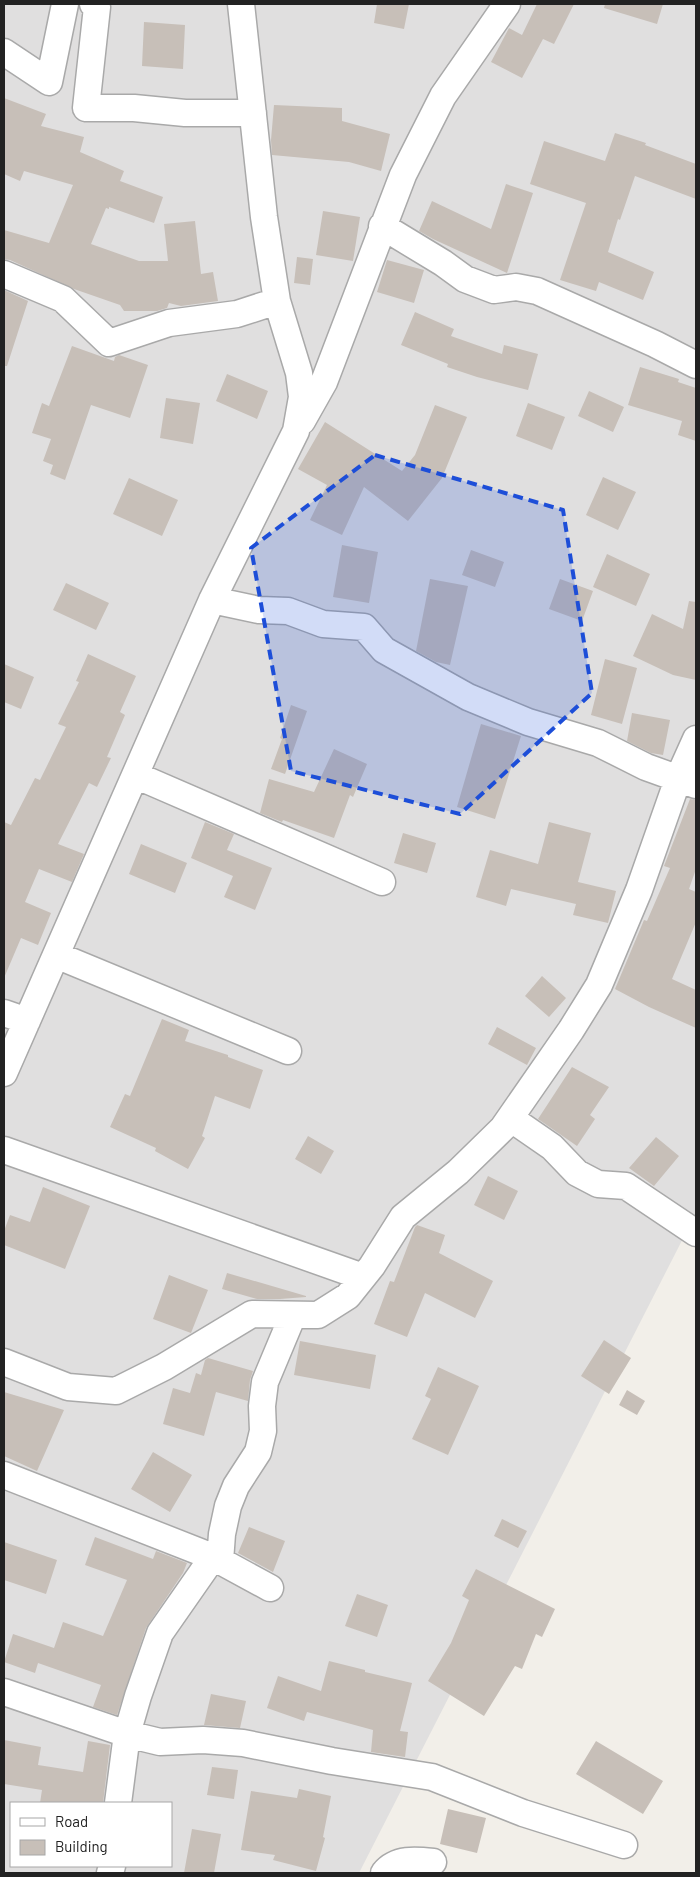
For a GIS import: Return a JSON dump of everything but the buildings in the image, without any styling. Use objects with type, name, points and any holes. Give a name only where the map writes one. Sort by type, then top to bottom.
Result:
[{"type":"street","points":[[4,52],[49,82],[65,4]]},
{"type":"street","points":[[93,4],[97,7],[86,108],[134,108],[185,113],[253,113]]},
{"type":"street","points":[[241,4],[264,217],[277,301],[300,373],[302,397],[296,431]]},
{"type":"street","points":[[4,1073],[15,1017],[56,955],[212,600],[296,431],[324,382],[403,175],[443,96],[506,4]]},
{"type":"street","points":[[382,226],[443,263],[465,279],[494,290],[516,287],[538,291],[655,344],[696,365]]},
{"type":"street","points":[[4,274],[63,299],[109,343],[169,323],[237,314],[277,301]]},
{"type":"street","points":[[212,600],[258,610],[288,611],[323,624],[364,627],[384,650],[468,697],[528,722],[598,743],[646,767],[687,782]]},
{"type":"street","points":[[4,1362],[68,1387],[116,1391],[164,1367],[252,1314],[318,1315],[348,1296],[364,1277],[403,1217],[458,1172],[503,1128],[571,1030],[599,985],[687,782],[696,740]]},
{"type":"street","points":[[135,775],[382,882]]},
{"type":"street","points":[[56,955],[288,1051]]},
{"type":"street","points":[[510,1118],[552,1147],[577,1174],[598,1184],[626,1186],[696,1233]]},
{"type":"street","points":[[4,1150],[364,1277]]},
{"type":"street","points":[[118,1802],[127,1734],[160,1632],[216,1559],[228,1506],[236,1486],[258,1452],[263,1431],[262,1406],[265,1382],[293,1314]]},
{"type":"street","points":[[4,1475],[216,1559],[270,1588]]},
{"type":"street","points":[[4,1692],[127,1734],[160,1742],[203,1740],[243,1743],[332,1761],[432,1777],[522,1813],[624,1844]]},
{"type":"street","points":[[384,1873],[387,1869],[402,1862],[414,1859],[433,1862]]},
{"type":"highlighted area","points":[[375,455],[563,510],[592,693],[460,814],[291,771],[251,548]]},
{"type":"shaded area","points":[[4,4],[696,4],[696,1213],[359,1873],[4,1873]]}]
